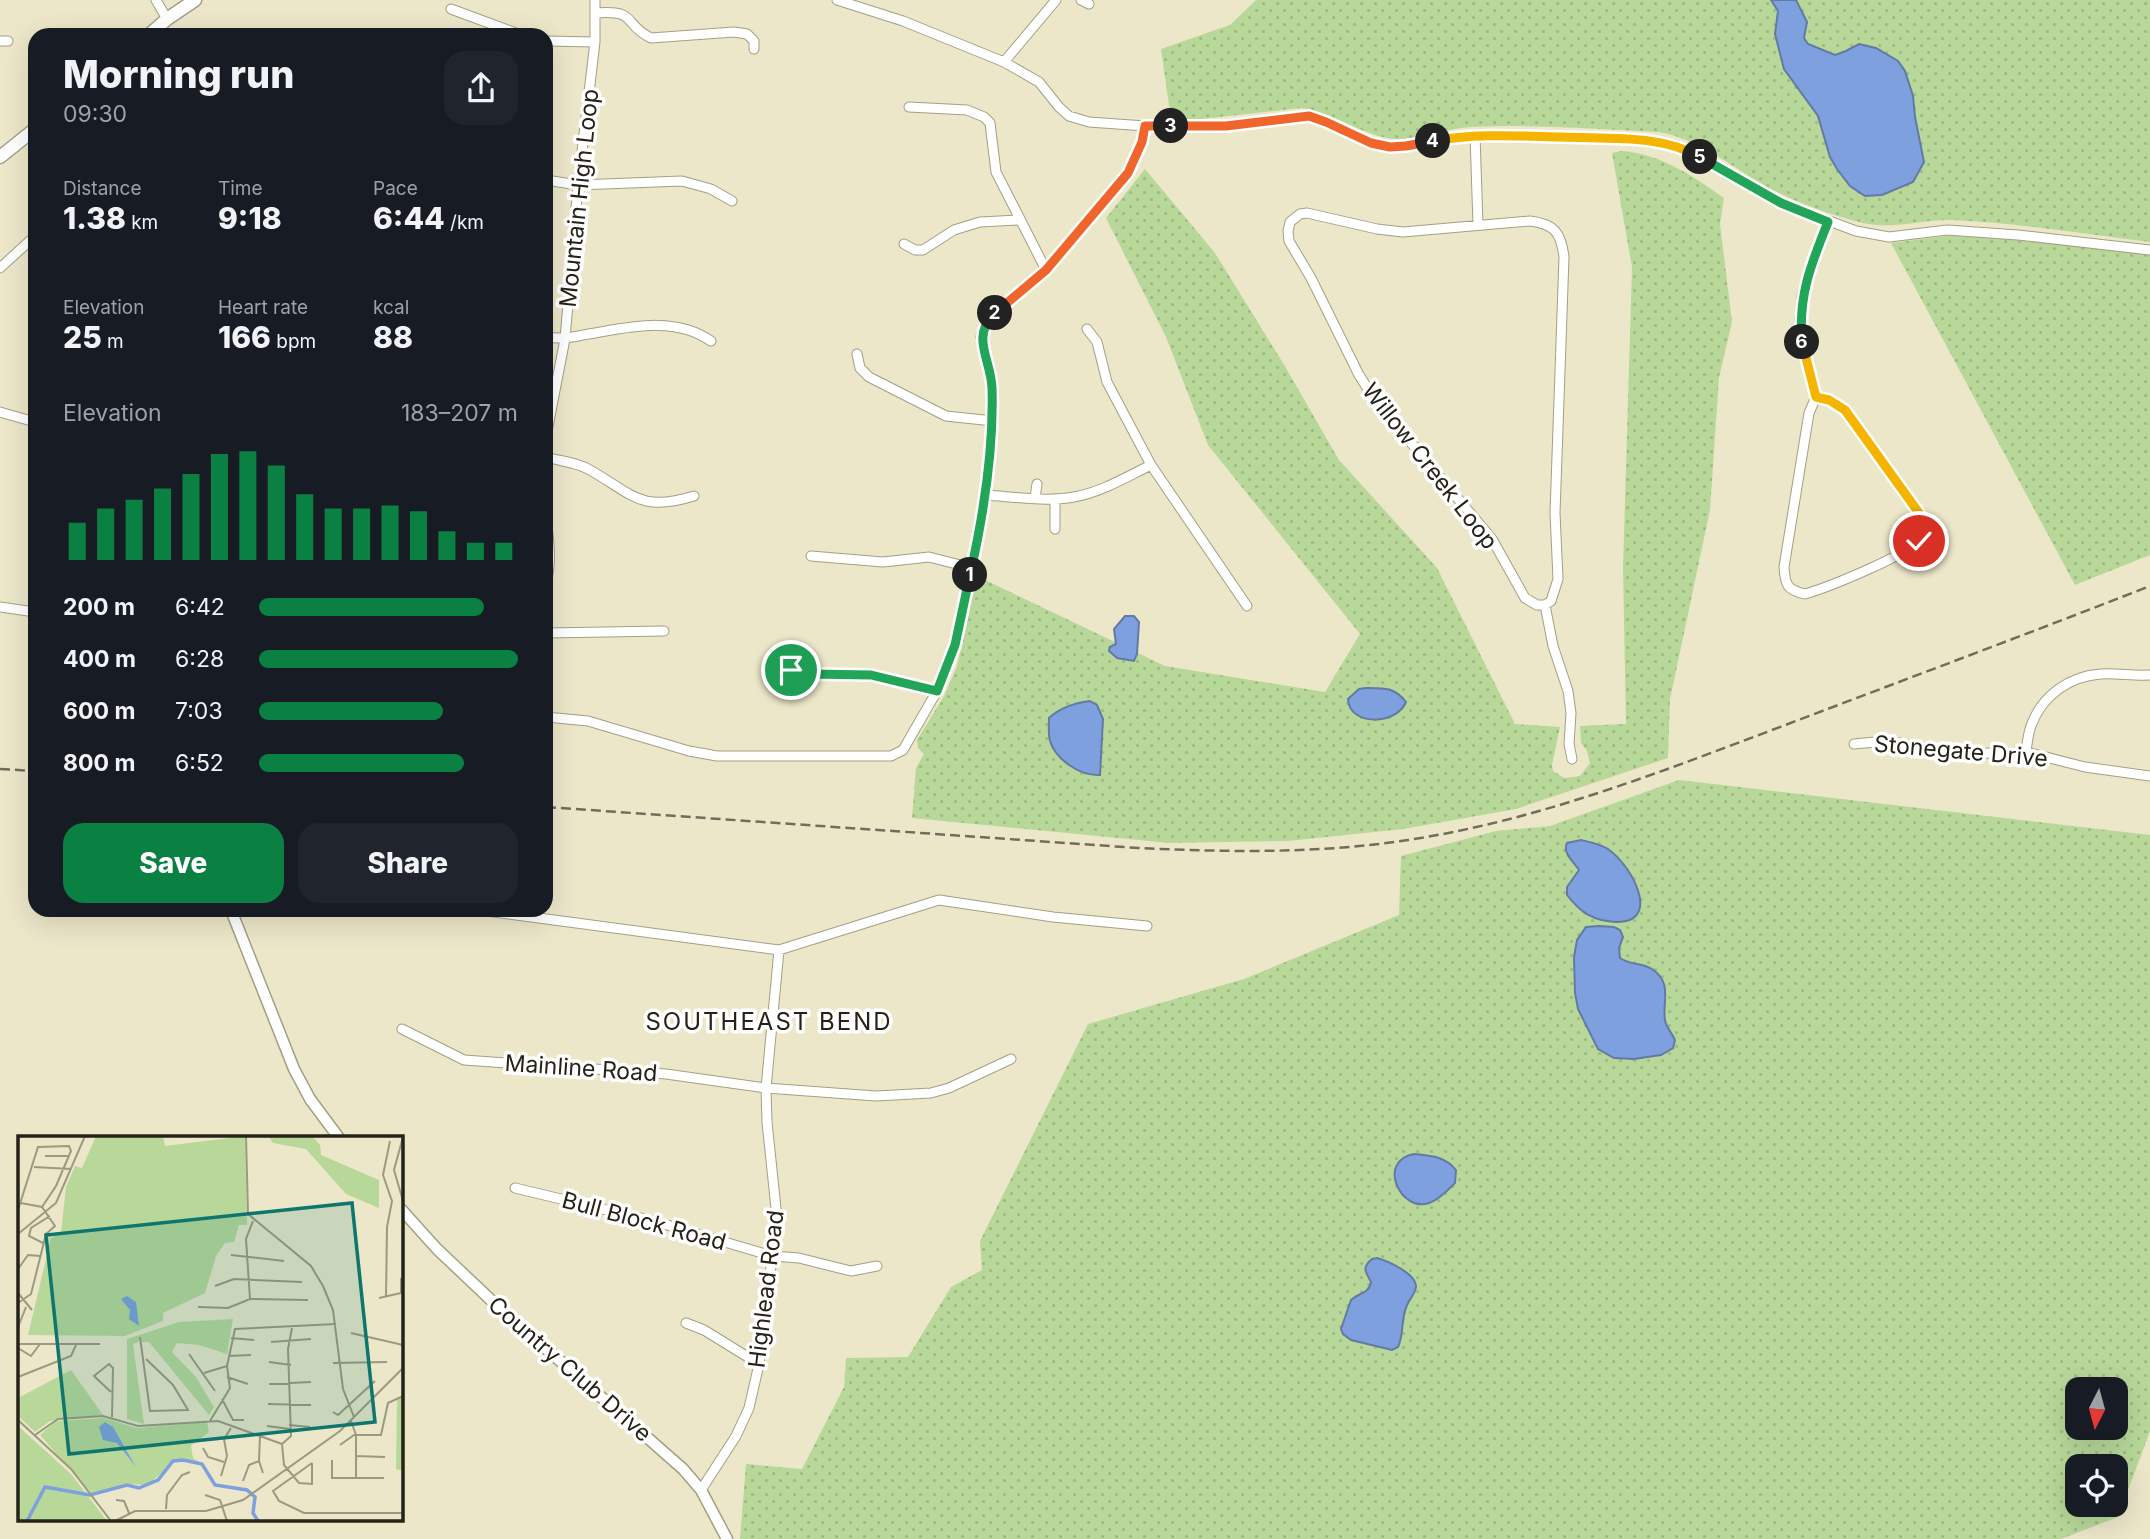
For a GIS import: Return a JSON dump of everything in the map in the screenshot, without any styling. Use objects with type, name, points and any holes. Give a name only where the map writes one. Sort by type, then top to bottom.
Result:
[{"type":"main road","points":[[157,28],[195,0]]},
{"type":"main road","points":[[0,158],[28,135]]},
{"type":"street","points":[[156,0],[167,19]]},
{"type":"street","name":"Mountain High Loop","points":[[553,401],[565,339],[578,185],[595,42],[595,0]]},
{"type":"street","points":[[837,0],[902,21],[1004,62],[1039,82],[1069,116],[1089,122],[1145,126],[1226,126],[1309,116],[1371,143],[1390,147],[1475,135],[1653,142],[1695,154],[1781,203],[1856,230],[1889,237],[1947,230],[2150,250]]},
{"type":"street","points":[[1004,62],[1056,0]]},
{"type":"street","points":[[451,9],[502,28]]},
{"type":"street","points":[[596,13],[616,12],[627,16],[642,33],[651,38],[734,32],[747,34],[754,41],[754,49]]},
{"type":"street","points":[[553,41],[595,42]]},
{"type":"street","points":[[909,107],[967,110],[984,117],[989,123],[996,172],[1046,270]]},
{"type":"street","points":[[553,718],[588,721],[689,751],[716,756],[891,756],[903,750],[937,691],[955,645],[986,495],[993,421],[992,381],[981,337],[989,318],[1046,270],[1128,173],[1142,142],[1145,126]]},
{"type":"street","points":[[1475,135],[1478,225]]},
{"type":"street","points":[[553,181],[578,185],[682,181],[711,189],[732,201]]},
{"type":"street","name":"Willow Creek Loop","points":[[1307,213],[1377,229],[1403,232],[1530,221],[1545,223],[1554,228],[1560,237],[1563,248],[1555,513],[1558,579],[1551,601],[1545,605],[1537,605],[1525,598],[1492,539],[1375,400],[1359,375],[1311,278],[1289,241],[1290,222],[1295,217],[1307,213]]},
{"type":"street","points":[[904,244],[915,250],[923,250],[954,230],[980,222],[1020,220]]},
{"type":"street","points":[[1816,397],[1829,400],[1845,410],[1919,513],[1924,526],[1923,534],[1913,546],[1871,567],[1805,594],[1794,592],[1788,587],[1784,567],[1809,413],[1816,397],[1802,343],[1802,296],[1809,269],[1828,222]]},
{"type":"street","points":[[0,268],[28,242]]},
{"type":"street","points":[[553,338],[565,339],[666,324],[700,333],[711,341]]},
{"type":"street","points":[[1087,329],[1097,342],[1107,382],[1151,465],[1247,606]]},
{"type":"street","points":[[857,354],[860,368],[869,377],[946,416],[993,421]]},
{"type":"street","points":[[0,412],[28,420]]},
{"type":"street","points":[[553,459],[586,468],[627,494],[647,502],[673,502],[694,496]]},
{"type":"street","points":[[986,495],[1055,499],[1076,496],[1104,488],[1151,465]]},
{"type":"street","points":[[1035,498],[1037,484]]},
{"type":"street","points":[[1055,499],[1055,529]]},
{"type":"street","points":[[811,556],[883,562],[929,557],[972,568]]},
{"type":"street","points":[[1545,605],[1553,646],[1568,691],[1571,713],[1569,744],[1572,759]]},
{"type":"street","points":[[0,607],[28,611]]},
{"type":"street","points":[[553,633],[664,631]]},
{"type":"street","points":[[780,658],[791,670],[809,674],[871,675],[937,691]]},
{"type":"street","points":[[2026,752],[2031,726],[2039,709],[2067,683],[2084,676],[2150,675]]},
{"type":"street","name":"Stonegate Drive","points":[[1854,744],[1875,741],[1899,743],[1959,754],[2026,752],[2095,768],[2150,776]]},
{"type":"street","points":[[532,917],[779,950],[939,900],[1053,917],[1147,926]]},
{"type":"street","points":[[234,917],[294,1069],[310,1099],[338,1136]]},
{"type":"street","name":"Highlead Road","points":[[701,1490],[736,1436],[749,1408],[759,1364],[777,1218],[766,1088],[779,950]]},
{"type":"street","name":"Mainline Road","points":[[402,1029],[464,1060],[666,1074],[766,1088],[876,1096],[932,1093],[949,1088],[1011,1059]]},
{"type":"street","name":"Bull Block Road","points":[[515,1188],[657,1222],[772,1256],[799,1258],[851,1271],[877,1266]]},
{"type":"street","name":"Country Club Drive","points":[[402,1210],[493,1302],[683,1469],[701,1490],[727,1539]]},
{"type":"street","points":[[686,1323],[704,1330],[759,1364]]},
{"type":"green space","points":[[1256,0],[2150,0],[2150,242],[1978,221],[1942,220],[1897,225],[1863,223],[1787,197],[1692,142],[1659,132],[1495,126],[1461,128],[1397,139],[1376,135],[1301,108],[1192,120],[1171,119],[1161,49],[1230,25]]},
{"type":"green space","points":[[1622,151],[1663,161],[1724,198],[1720,224],[1732,322],[1719,377],[1710,510],[1670,699],[1668,758],[1516,809],[1403,829],[1288,841],[1169,843],[912,818],[916,768],[924,754],[918,748],[917,740],[944,696],[957,666],[977,576],[1165,666],[1325,692],[1360,634],[1208,445],[1166,337],[1106,218],[1145,169],[1215,253],[1339,460],[1437,568],[1515,724],[1560,727],[1553,771],[1564,778],[1580,776],[1590,763],[1587,751],[1581,743],[1580,726],[1626,724],[1623,568],[1632,267],[1612,153]]},
{"type":"green space","points":[[1961,234],[2150,255],[2150,555],[2075,585],[1891,243]]},
{"type":"green space","points":[[1679,780],[2150,835],[2150,1431],[2128,1490],[2128,1454],[2065,1454],[2065,1517],[2118,1517],[2061,1539],[740,1539],[746,1464],[802,1469],[844,1387],[846,1358],[908,1357],[951,1287],[982,1270],[980,1241],[1088,1024],[1244,979],[1399,915],[1401,856],[1496,831],[1550,826]]},
{"type":"water","points":[[1771,0],[1796,0],[1807,22],[1804,38],[1808,44],[1835,55],[1859,44],[1876,48],[1898,61],[1905,71],[1913,96],[1924,162],[1913,182],[1882,195],[1865,196],[1850,186],[1830,157],[1818,116],[1784,69],[1775,34],[1778,11]]},
{"type":"water","points":[[1125,616],[1134,616],[1139,622],[1134,661],[1117,658],[1109,651],[1110,647],[1116,644],[1114,629]]},
{"type":"water","points":[[1359,689],[1393,691],[1406,702],[1401,710],[1384,719],[1364,718],[1350,708],[1348,699]]},
{"type":"water","points":[[1090,701],[1097,705],[1103,719],[1100,775],[1085,773],[1070,766],[1053,748],[1049,738],[1049,718],[1068,706]]},
{"type":"water","points":[[1581,840],[1608,849],[1627,870],[1639,896],[1640,907],[1635,916],[1625,921],[1600,920],[1584,912],[1567,895],[1567,887],[1579,870],[1567,854],[1567,843]]},
{"type":"water","points":[[1599,926],[1620,930],[1623,937],[1619,948],[1620,958],[1652,969],[1665,986],[1665,1020],[1675,1040],[1673,1048],[1661,1055],[1634,1059],[1614,1058],[1598,1049],[1578,1009],[1574,957],[1577,940],[1586,927]]},
{"type":"water","points":[[1414,1154],[1442,1159],[1456,1170],[1455,1183],[1429,1203],[1410,1201],[1397,1185],[1396,1166]]},
{"type":"water","points":[[1377,1258],[1407,1273],[1416,1287],[1404,1313],[1398,1347],[1392,1350],[1351,1340],[1341,1329],[1351,1300],[1370,1286],[1366,1268],[1372,1259]]},
{"type":"railway","points":[[553,807],[1138,848],[1239,851],[1374,845],[1505,820],[1601,792],[1741,742],[2150,586]]},
{"type":"railway","points":[[0,769],[28,771]]},
{"type":"district","name":"SOUTHEAST BEND","points":[[769,1021]]},
{"type":"route","points":[[791,670],[809,674],[871,675],[937,691],[955,645],[986,495],[993,421],[992,381],[981,337],[989,318],[1046,270],[1128,173],[1137,157],[1145,126],[1226,126],[1309,116],[1371,143],[1390,147],[1475,135],[1653,142],[1695,154],[1762,194],[1828,222],[1809,269],[1802,296],[1800,320],[1802,343],[1816,397],[1838,404],[1845,410],[1919,513],[1924,526],[1919,541]]}]
